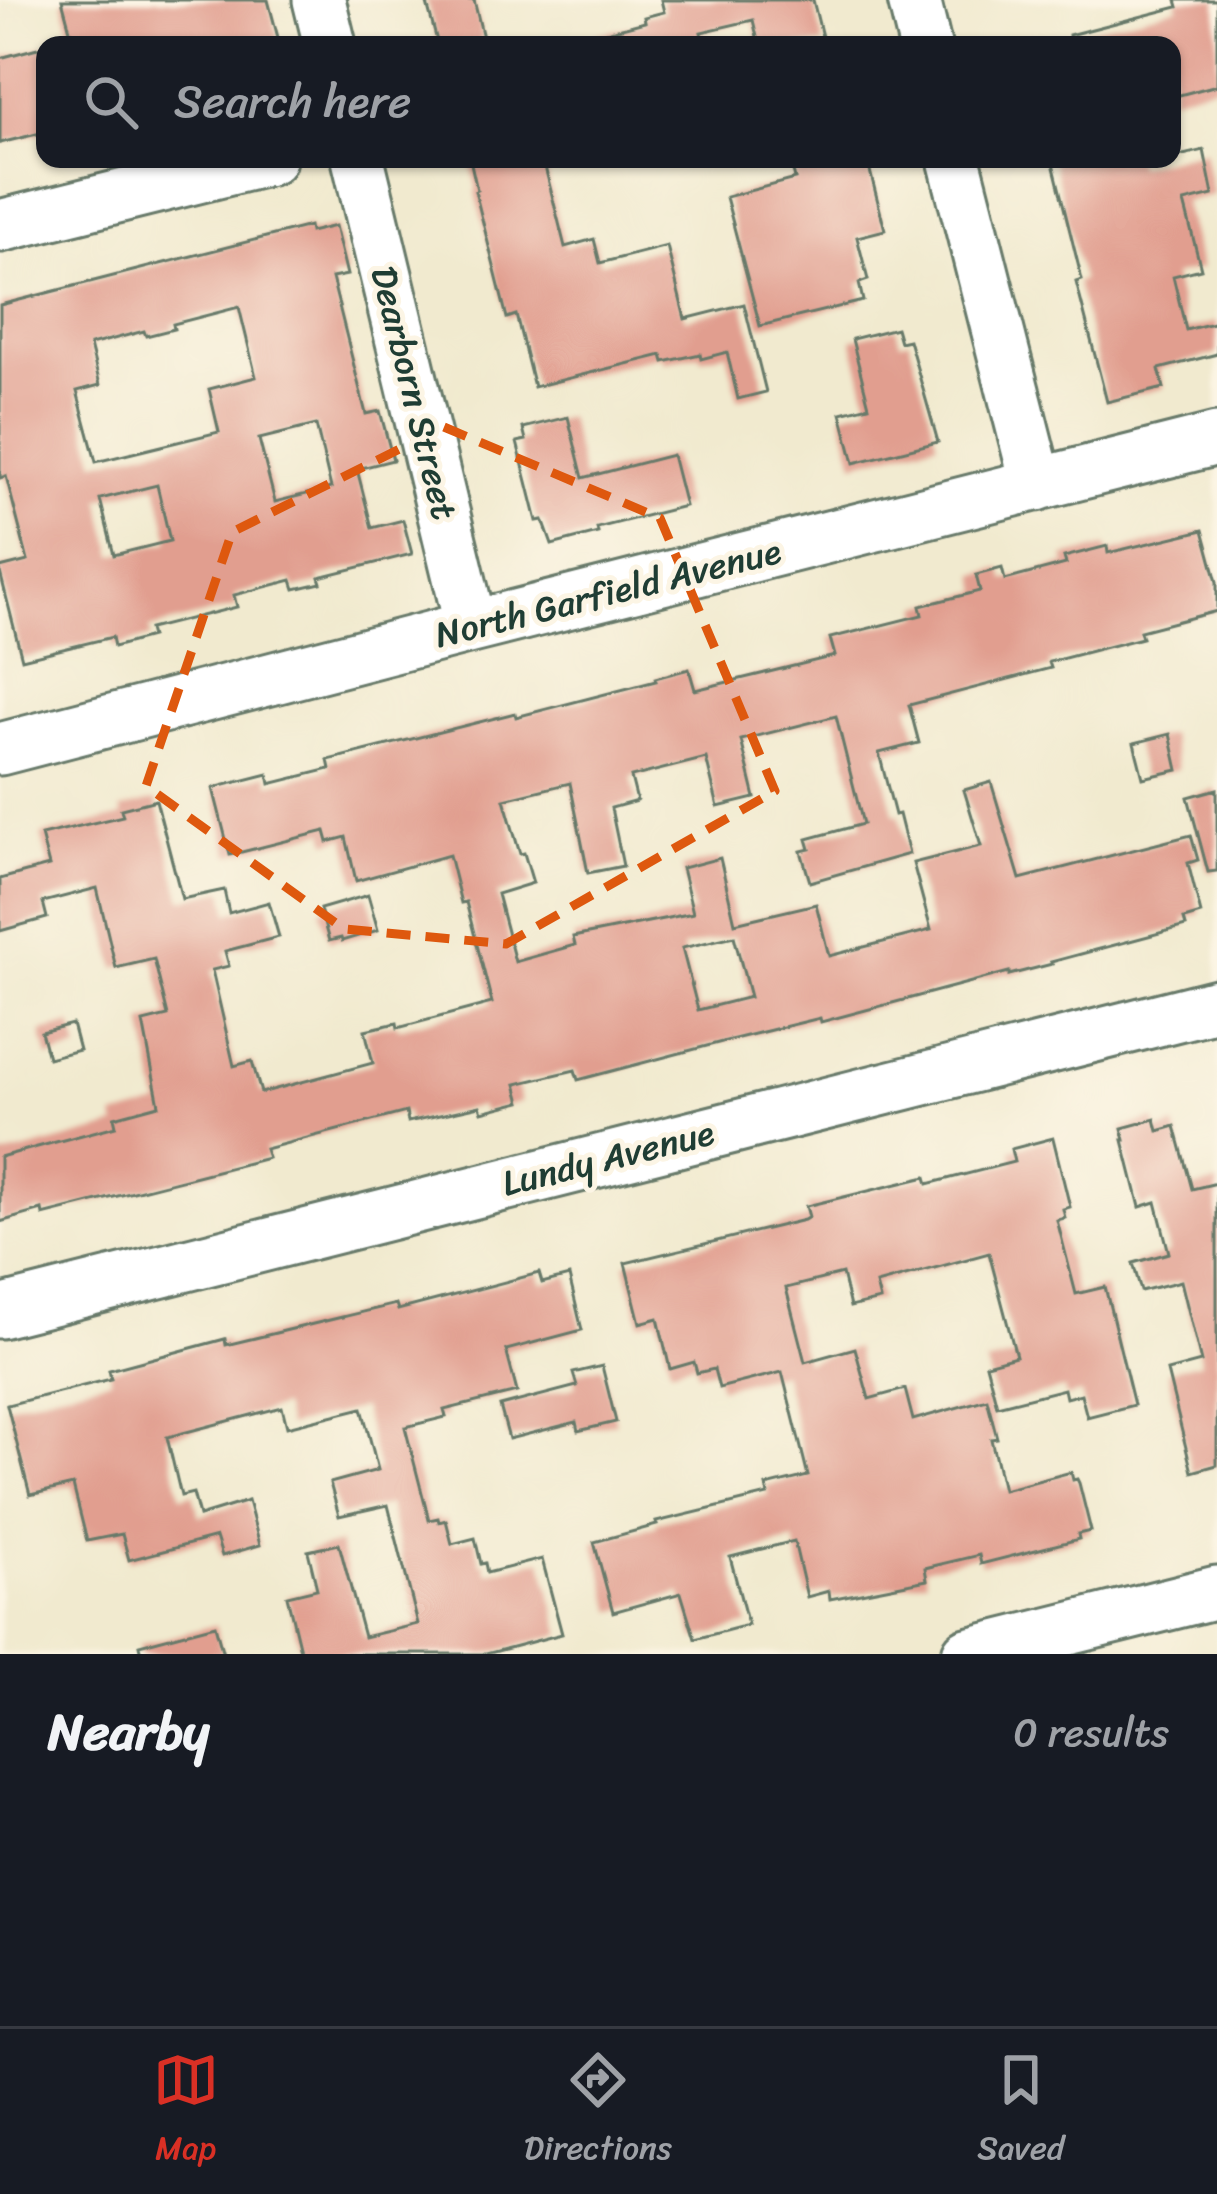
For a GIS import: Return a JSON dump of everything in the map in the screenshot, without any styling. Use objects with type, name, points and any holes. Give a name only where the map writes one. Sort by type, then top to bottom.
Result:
[{"type":"street","points":[[319,0],[328,36]]},
{"type":"street","points":[[914,0],[923,36]]},
{"type":"street","points":[[0,226],[234,168]]},
{"type":"street","name":"Dearborn Street","points":[[360,168],[471,626]]},
{"type":"street","points":[[956,168],[1037,485]]},
{"type":"street","name":"North Garfield Avenue","points":[[0,749],[1217,440]]},
{"type":"street","name":"Lundy Avenue","points":[[0,1312],[1217,1005]]},
{"type":"street","points":[[968,1654],[1217,1592]]},
{"type":"highlighted area","points":[[444,427],[660,518],[775,791],[506,944],[344,929],[146,786],[232,532]]},
{"type":"building","points":[[62,0],[268,0],[278,36],[72,36]]},
{"type":"building","points":[[426,0],[474,0],[483,36],[436,36]]},
{"type":"building","points":[[661,0],[813,0],[822,36],[757,36],[753,20],[701,32],[702,36],[595,36],[664,12]]},
{"type":"building","points":[[1176,0],[1217,0],[1217,85],[1181,95],[1181,36],[1069,36],[1069,35],[1178,7]]},
{"type":"building","points":[[36,48],[36,134],[0,143],[0,58]]},
{"type":"building","points":[[1204,150],[1213,195],[1184,202],[1201,269],[1173,276],[1186,330],[1217,322],[1217,354],[1159,369],[1164,388],[1107,402],[1076,282],[1082,280],[1054,168],[1181,168],[1181,155]]},
{"type":"building","points":[[472,168],[545,168],[565,247],[594,239],[600,263],[667,246],[685,319],[744,304],[766,392],[738,399],[727,352],[664,362],[662,355],[534,387],[516,315],[507,318]]},
{"type":"building","points":[[792,168],[869,168],[885,230],[857,237],[868,280],[859,283],[863,301],[760,326],[726,197],[795,179]]},
{"type":"building","points":[[309,226],[310,232],[335,226],[347,275],[332,278],[366,414],[380,411],[393,460],[357,469],[372,528],[403,520],[412,554],[319,577],[321,583],[295,589],[292,580],[234,595],[237,607],[149,629],[151,637],[114,647],[112,637],[22,659],[0,572],[0,568],[28,561],[6,476],[0,478],[0,305]],"holes":[[[239,307],[256,377],[209,389],[219,432],[96,462],[77,391],[100,385],[90,345],[144,331],[146,336],[174,329],[173,324]],[[316,425],[331,488],[275,502],[259,439]],[[157,485],[170,541],[114,555],[100,499]]]},
{"type":"building","points":[[896,328],[900,342],[909,340],[938,442],[854,463],[841,413],[869,406],[852,339]]},
{"type":"building","points":[[568,417],[583,478],[672,455],[685,506],[597,528],[598,533],[552,545],[543,520],[537,521],[517,442],[526,440],[523,428]]},
{"type":"building","points":[[1203,530],[1217,582],[1217,611],[1140,631],[1142,638],[1049,662],[1051,668],[909,705],[919,743],[879,753],[909,854],[810,882],[801,851],[810,849],[807,839],[863,824],[836,716],[741,740],[755,798],[718,807],[706,758],[631,777],[637,801],[611,808],[623,866],[588,873],[570,783],[504,799],[533,883],[497,894],[515,962],[575,945],[573,937],[693,913],[682,868],[720,858],[735,923],[816,904],[829,956],[931,930],[913,863],[981,846],[964,790],[991,782],[1020,879],[1191,835],[1198,860],[1188,863],[1201,914],[1184,919],[1186,926],[1009,975],[578,1080],[575,1070],[516,1084],[521,1102],[482,1112],[480,1106],[408,1122],[406,1112],[265,1149],[268,1158],[0,1222],[0,1157],[116,1126],[114,1117],[159,1105],[143,1022],[168,1016],[154,959],[116,968],[97,888],[43,902],[47,918],[0,931],[0,879],[49,866],[41,835],[123,816],[121,809],[156,800],[182,899],[224,890],[229,913],[269,902],[279,937],[225,951],[229,966],[212,970],[234,1066],[252,1061],[261,1093],[373,1063],[365,1030],[397,1023],[398,1028],[492,1003],[449,855],[356,881],[346,837],[328,842],[325,831],[230,855],[213,788],[268,774],[270,784],[330,769],[328,760],[515,713],[516,717],[689,669],[695,690],[835,656],[830,638],[922,615],[920,606],[980,591],[976,575],[1002,568],[1005,580],[1066,564],[1064,557],[1107,546],[1108,553]],"holes":[[[734,936],[750,997],[698,1010],[682,948]]]},
{"type":"building","points":[[1170,734],[1178,770],[1143,778],[1134,743]]},
{"type":"building","points":[[1217,789],[1217,871],[1208,872],[1188,797]]},
{"type":"building","points":[[368,895],[378,930],[329,941],[320,909]]},
{"type":"building","points":[[72,1024],[79,1050],[48,1058],[41,1032]]},
{"type":"building","points":[[1155,1119],[1158,1131],[1175,1126],[1192,1189],[1217,1183],[1217,1465],[1192,1472],[1167,1371],[1201,1362],[1181,1281],[1141,1291],[1133,1263],[1169,1253],[1156,1202],[1140,1207],[1123,1140],[1122,1128]]},
{"type":"building","points":[[1053,1138],[1070,1207],[1063,1209],[1065,1218],[1057,1220],[1076,1294],[1105,1287],[1134,1405],[1087,1417],[1081,1394],[1066,1398],[1064,1389],[997,1406],[986,1364],[1016,1356],[989,1253],[876,1284],[880,1300],[850,1307],[842,1274],[786,1288],[805,1362],[855,1348],[869,1399],[905,1389],[913,1420],[987,1399],[1003,1490],[1071,1472],[1079,1483],[1091,1531],[1078,1534],[1079,1539],[981,1564],[979,1555],[925,1568],[927,1580],[830,1599],[829,1591],[807,1597],[794,1541],[730,1557],[748,1625],[695,1639],[681,1593],[613,1612],[594,1542],[768,1495],[766,1486],[808,1476],[782,1372],[719,1388],[714,1369],[697,1373],[694,1362],[670,1369],[658,1318],[640,1323],[625,1263],[804,1220],[809,1217],[806,1206],[926,1177],[928,1184],[1014,1162],[1011,1149]]},
{"type":"building","points":[[539,1273],[542,1283],[569,1276],[582,1330],[506,1350],[517,1392],[444,1410],[446,1417],[405,1427],[429,1520],[446,1520],[452,1544],[475,1538],[487,1573],[542,1559],[562,1634],[486,1654],[301,1654],[287,1596],[317,1589],[308,1551],[339,1544],[364,1637],[418,1624],[388,1505],[339,1516],[330,1483],[378,1470],[362,1408],[287,1427],[282,1407],[167,1437],[181,1496],[193,1493],[199,1516],[248,1501],[260,1545],[222,1556],[216,1537],[129,1560],[122,1534],[87,1541],[73,1485],[30,1495],[7,1405],[111,1379],[109,1370],[225,1339],[226,1345],[396,1304],[398,1310]]},
{"type":"building","points":[[602,1366],[616,1422],[578,1431],[576,1422],[509,1439],[500,1406],[577,1386],[573,1373]]},
{"type":"building","points":[[215,1625],[223,1654],[141,1654],[139,1645]]}]
